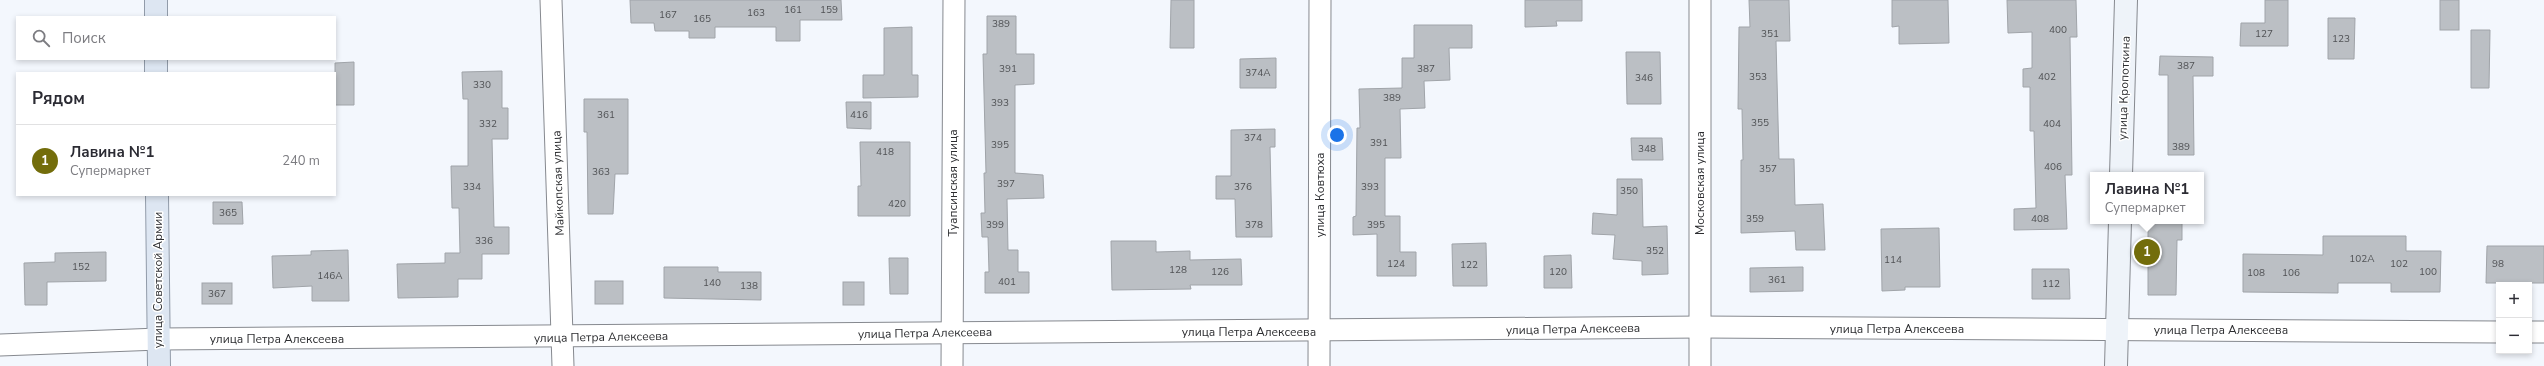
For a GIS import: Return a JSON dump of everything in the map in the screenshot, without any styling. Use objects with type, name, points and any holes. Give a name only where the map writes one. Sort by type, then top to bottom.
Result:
[{"type":"main road","points":[[156,0],[156,16]]},
{"type":"main road","name":"улица Кропоткина","points":[[2121,172],[2126,0]]},
{"type":"main road","points":[[156,60],[156,72]]},
{"type":"main road","name":"улица Советской Армии","points":[[158,196],[158,366]]},
{"type":"main road","points":[[2116,366],[2120,224]]},
{"type":"street","name":"Майкопская улица","points":[[551,0],[563,366]]},
{"type":"street","name":"Туапсинская улица","points":[[952,366],[954,0]]},
{"type":"street","name":"улица Ковтюха","points":[[1319,366],[1320,0]]},
{"type":"street","name":"Московская улица","points":[[1700,0],[1700,366]]},
{"type":"street","name":"улица Петра Алексеева","points":[[0,345],[159,339],[563,337],[953,332],[1319,332],[1700,328],[2496,332]]},
{"type":"street","points":[[2532,332],[2544,332]]},
{"type":"building","points":[[630,0],[841,0],[842,20],[800,20],[800,41],[776,41],[776,27],[715,27],[715,38],[689,38],[689,31],[655,31],[654,23],[631,23]]},
{"type":"building","points":[[1171,0],[1194,0],[1194,48],[1170,48]]},
{"type":"building","points":[[1525,0],[1582,0],[1582,21],[1556,21],[1557,26],[1525,27]]},
{"type":"building","points":[[1749,0],[1789,0],[1790,41],[1776,41],[1779,159],[1794,159],[1795,205],[1823,204],[1825,250],[1796,250],[1795,231],[1741,233],[1741,160],[1743,160],[1742,109],[1738,109],[1739,27],[1750,27]]},
{"type":"building","points":[[1892,0],[1948,0],[1949,43],[1899,44],[1899,26],[1892,27]]},
{"type":"building","points":[[2007,0],[2076,0],[2077,37],[2070,37],[2072,175],[2065,175],[2067,229],[2014,230],[2014,209],[2036,208],[2034,131],[2030,131],[2030,87],[2023,87],[2023,69],[2032,68],[2032,32],[2008,33]]},
{"type":"building","points":[[2265,0],[2288,0],[2288,46],[2240,46],[2241,23],[2265,23]]},
{"type":"building","points":[[2440,0],[2459,0],[2459,30],[2440,30]]},
{"type":"building","points":[[987,16],[1016,16],[1016,54],[1034,54],[1034,84],[1015,85],[1015,173],[1043,175],[1044,198],[1007,199],[1008,250],[1018,250],[1018,272],[1029,272],[1029,293],[985,293],[985,272],[989,272],[988,237],[982,237],[981,213],[985,213],[984,173],[986,173],[983,54],[987,54]]},
{"type":"building","points":[[2328,18],[2355,18],[2354,59],[2328,59]]},
{"type":"building","points":[[1414,25],[1472,25],[1472,48],[1449,48],[1450,80],[1424,81],[1425,108],[1400,109],[1401,158],[1385,158],[1385,216],[1400,216],[1400,252],[1416,252],[1416,276],[1377,276],[1377,234],[1353,235],[1353,217],[1356,216],[1357,128],[1360,128],[1359,89],[1402,88],[1402,58],[1414,58]]},
{"type":"building","points":[[912,27],[912,75],[918,75],[918,97],[863,98],[863,75],[884,75],[884,28]]},
{"type":"building","points":[[2471,30],[2490,30],[2489,88],[2471,88]]},
{"type":"building","points":[[1626,52],[1660,52],[1661,104],[1627,104]]},
{"type":"building","points":[[2160,56],[2213,57],[2213,76],[2193,76],[2194,155],[2168,155],[2168,75],[2159,75]]},
{"type":"building","points":[[1276,58],[1276,88],[1240,88],[1240,59]]},
{"type":"building","points":[[354,62],[354,105],[336,105],[335,63]]},
{"type":"building","points":[[502,71],[502,108],[508,108],[508,139],[492,139],[494,227],[509,227],[509,254],[482,254],[482,279],[458,279],[458,297],[398,298],[397,264],[445,263],[445,253],[460,253],[459,208],[452,208],[451,166],[468,166],[468,99],[463,99],[462,72]]},
{"type":"building","points":[[584,99],[628,99],[628,174],[615,174],[613,214],[588,214],[587,132],[584,132]]},
{"type":"building","points":[[846,102],[871,102],[871,129],[847,128]]},
{"type":"building","points":[[1275,129],[1275,147],[1270,147],[1272,237],[1236,237],[1235,199],[1216,199],[1216,176],[1231,176],[1231,130]]},
{"type":"building","points":[[1631,138],[1662,138],[1663,160],[1632,160]]},
{"type":"building","points":[[860,142],[910,142],[910,216],[858,216],[858,186],[861,186]]},
{"type":"building","points":[[1617,179],[1642,179],[1643,227],[1667,226],[1668,274],[1642,275],[1642,261],[1613,259],[1615,235],[1592,234],[1593,213],[1617,215]]},
{"type":"building","points":[[213,202],[242,202],[243,224],[213,224]]},
{"type":"building","points":[[2148,224],[2182,224],[2182,240],[2177,240],[2176,295],[2148,295]]},
{"type":"building","points":[[1939,228],[1940,287],[1905,287],[1905,290],[1882,291],[1881,229]]},
{"type":"building","points":[[2323,236],[2406,236],[2406,251],[2441,251],[2440,292],[2391,292],[2391,283],[2338,283],[2338,293],[2243,292],[2243,254],[2323,255]]},
{"type":"building","points":[[1111,241],[1156,241],[1156,252],[1190,251],[1190,260],[1241,259],[1242,285],[1190,285],[1191,289],[1112,290]]},
{"type":"building","points":[[1486,243],[1487,286],[1453,286],[1452,244]]},
{"type":"building","points":[[2487,246],[2544,246],[2544,283],[2486,283]]},
{"type":"building","points":[[348,250],[349,301],[312,301],[312,286],[273,288],[272,256],[311,255],[311,251]]},
{"type":"building","points":[[106,252],[106,281],[47,282],[47,305],[25,305],[24,263],[55,262],[55,253]]},
{"type":"building","points":[[1571,255],[1572,288],[1544,288],[1544,256]]},
{"type":"building","points":[[889,258],[908,258],[908,294],[890,294]]},
{"type":"building","points":[[664,267],[718,267],[718,272],[761,272],[761,300],[664,298]]},
{"type":"building","points":[[1803,267],[1803,291],[1750,292],[1750,268]]},
{"type":"building","points":[[2032,269],[2069,269],[2070,299],[2032,299]]},
{"type":"building","points":[[595,281],[623,281],[623,304],[595,304]]},
{"type":"building","points":[[843,282],[864,282],[864,305],[843,305]]},
{"type":"building","points":[[202,283],[232,283],[232,304],[202,304]]},
{"type":"place","name":"Лавина №1","points":[[2147,252]]}]
